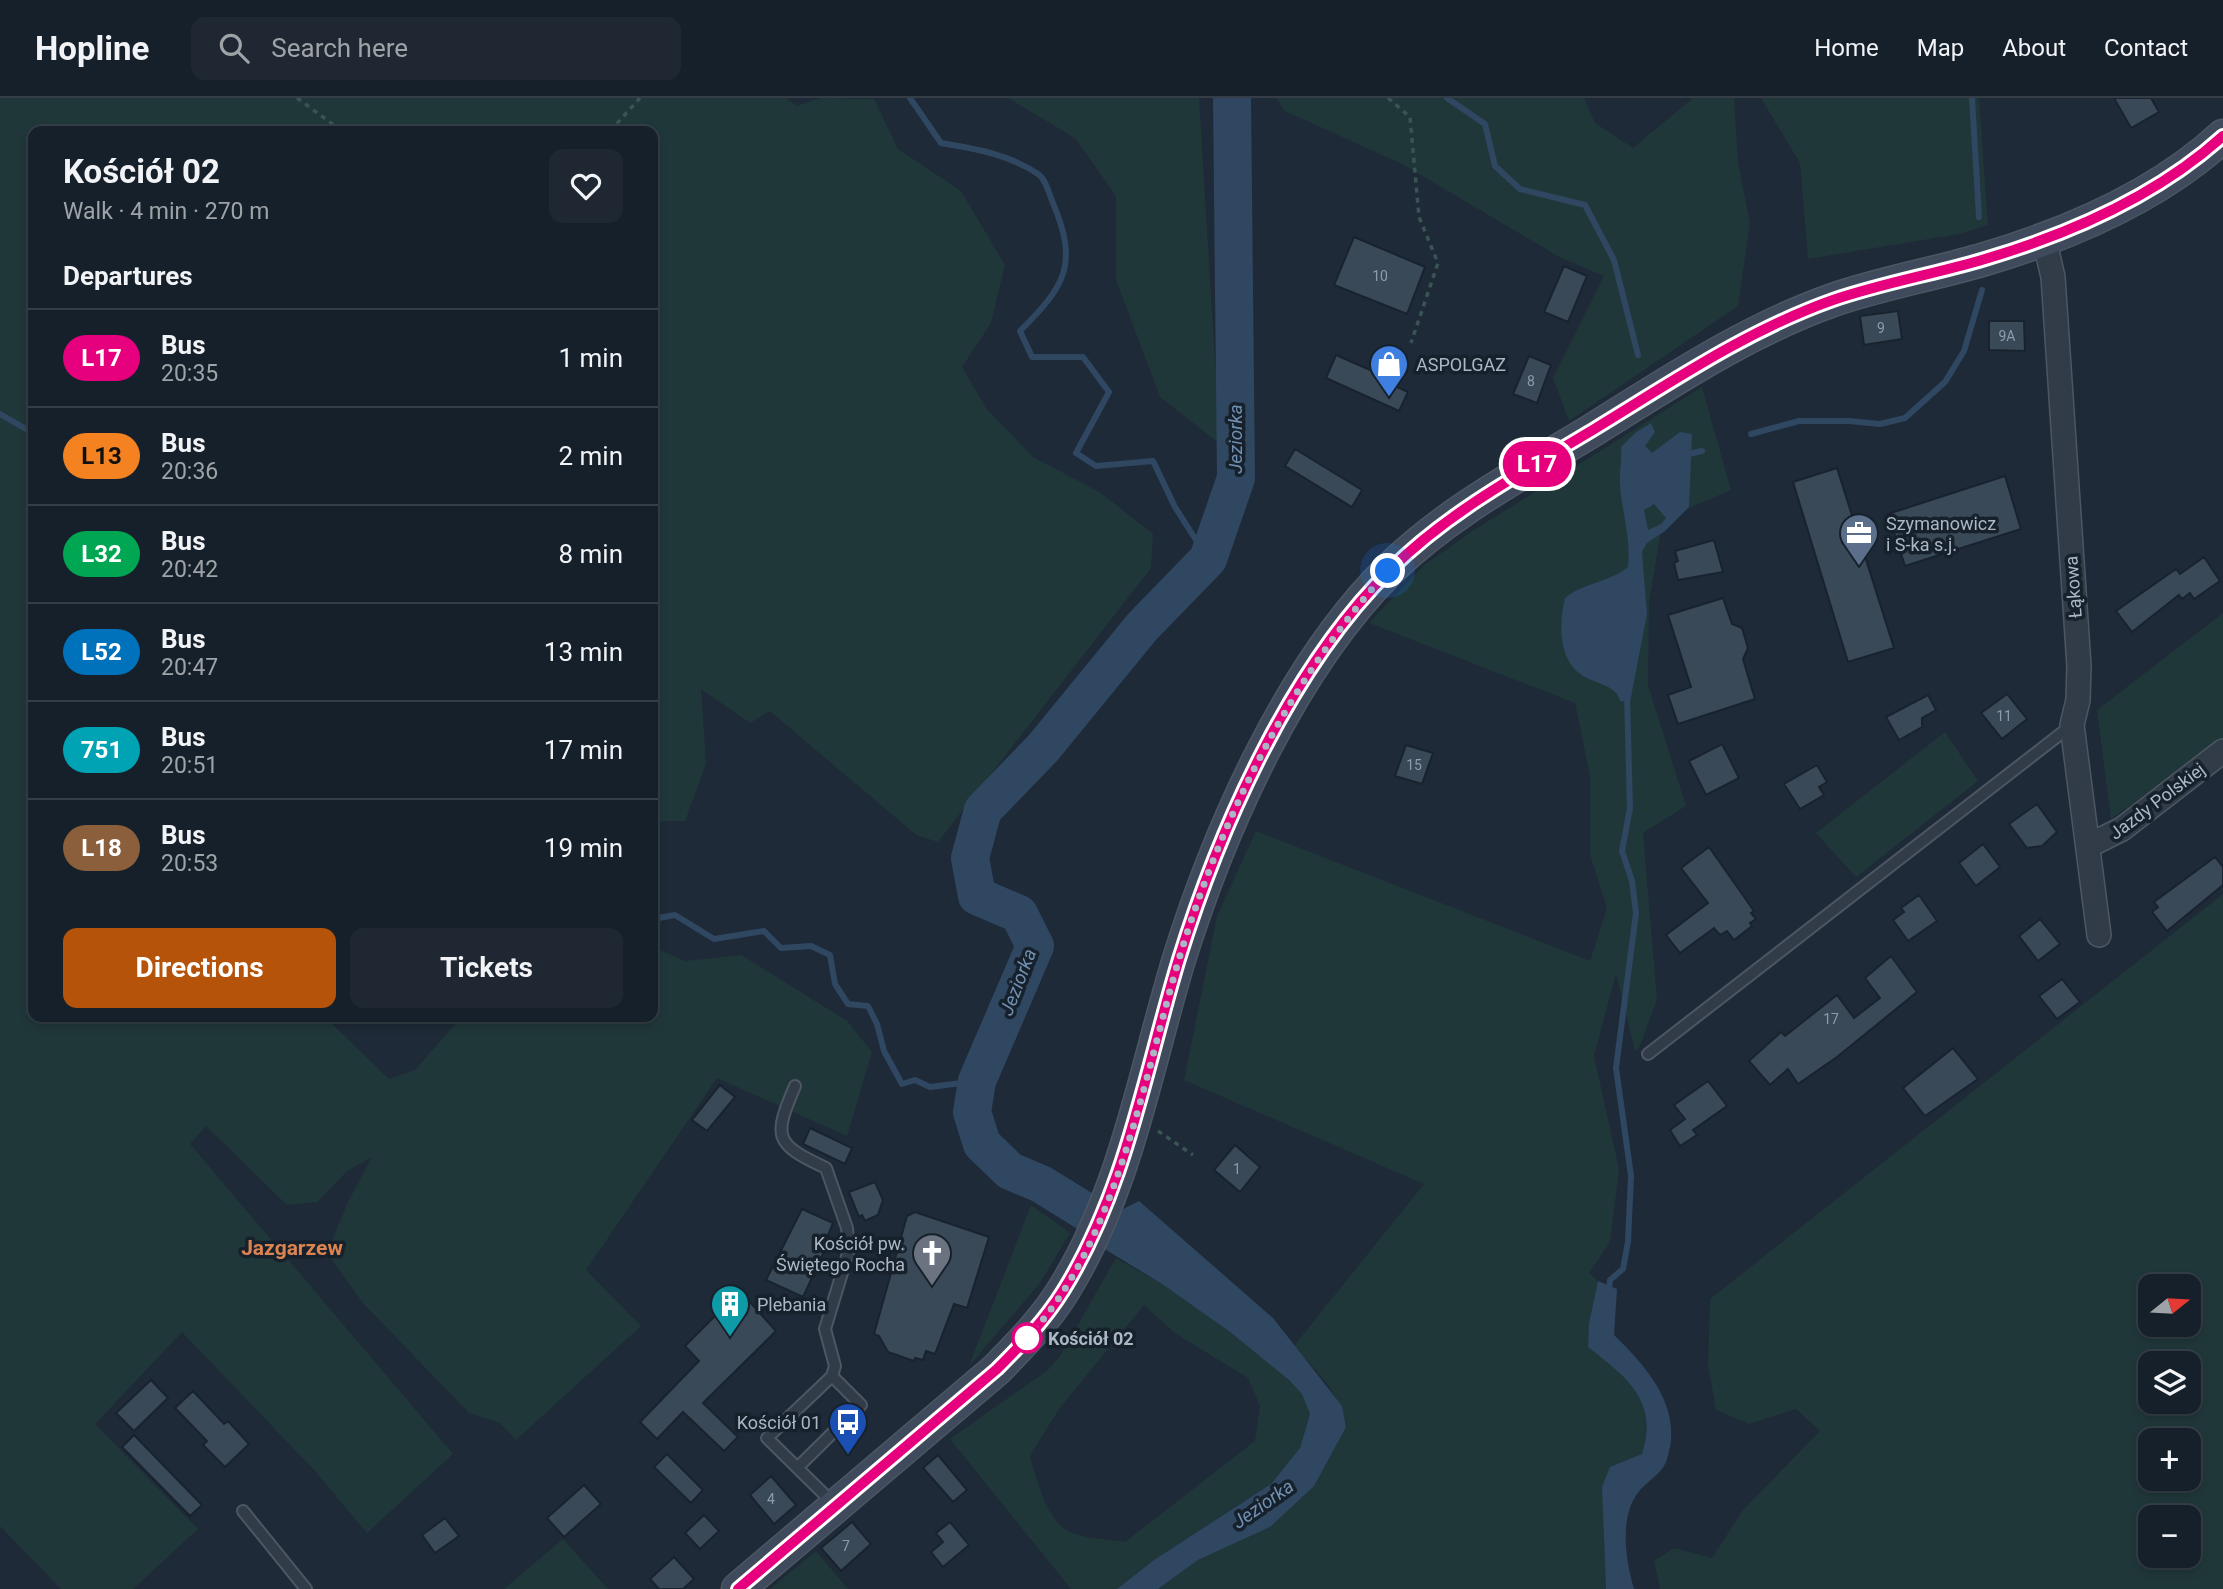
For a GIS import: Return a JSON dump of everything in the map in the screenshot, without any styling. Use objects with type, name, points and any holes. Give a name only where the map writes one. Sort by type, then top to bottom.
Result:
[{"type":"street","points":[[738,1589],[948,1412],[1030,1335],[1063,1292],[1086,1248],[1119,1172],[1180,956],[1228,826],[1309,673],[1346,619],[1388,571],[1434,531],[1473,503],[1757,332],[1836,299],[1986,258],[2044,238],[2133,198],[2172,177],[2223,136]]},
{"type":"street","name":"Łąkowa","points":[[2044,238],[2053,276],[2079,666],[2078,700],[2073,725],[2099,934]]},
{"type":"street","name":"Jazdy Polskiej","points":[[2088,846],[2122,829],[2223,751]]},
{"type":"lane","points":[[1648,1054],[2073,725]]},
{"type":"lane","points":[[795,1086],[781,1119],[782,1139],[796,1154],[826,1168],[847,1228],[849,1250],[825,1329],[835,1366],[832,1376],[767,1438],[836,1506]]},
{"type":"lane","points":[[797,1467],[860,1405],[832,1376]]},
{"type":"lane","points":[[243,1511],[306,1589]]},
{"type":"path","points":[[297,98],[335,126]]},
{"type":"path","points":[[615,126],[640,98]]},
{"type":"path","points":[[1388,98],[1410,117],[1419,217],[1438,263],[1411,343]]},
{"type":"path","points":[[1149,1129],[1164,1133],[1194,1155]]},
{"type":"green space","points":[[0,98],[786,98],[797,106],[821,98],[874,99],[898,149],[961,191],[1005,265],[991,323],[962,367],[986,408],[1033,457],[1101,493],[1153,534],[1151,568],[938,842],[916,835],[770,711],[750,723],[701,689],[706,764],[685,821],[658,821],[658,126],[28,126],[28,1022],[330,1022],[389,1079],[416,1069],[457,1022],[658,1022],[658,949],[685,961],[741,955],[847,1021],[872,1052],[847,1136],[717,1078],[586,1270],[641,1326],[516,1440],[500,1423],[469,1413],[363,1303],[327,1253],[348,1202],[372,1157],[347,1171],[317,1202],[287,1205],[206,1126],[190,1144],[453,1454],[367,1533],[314,1470],[182,1332],[95,1424],[198,1529],[133,1589],[61,1589],[0,1526]]},
{"type":"green space","points":[[1008,98],[1199,98],[1220,444],[1160,397],[1116,280],[1116,196],[1075,138]]},
{"type":"green space","points":[[1276,98],[1584,98],[1595,123],[1633,148],[1693,98],[1734,98],[1738,162],[1750,223],[1738,306],[1569,421],[1553,378],[1604,276],[1561,258],[1404,165],[1285,111]]},
{"type":"green space","points":[[1761,98],[1979,98],[1988,225],[1959,234],[1808,259],[1800,163]]},
{"type":"green space","points":[[1702,387],[1731,490],[1687,509],[1661,531],[1649,603],[1648,685],[1686,806],[1643,833],[1657,1000],[1639,1048],[1635,1051],[1616,973],[1594,1056],[1619,1169],[1610,1242],[1589,1273],[1598,1281],[1589,1323],[1588,1347],[1636,1391],[1646,1418],[1642,1454],[1631,1461],[1604,1538],[1606,1589],[1158,1589],[1198,1560],[1270,1527],[1346,1426],[1333,1393],[1319,1373],[1293,1347],[1424,1184],[1184,1080],[1217,916],[1256,831],[1590,961],[1607,908],[1590,855],[1590,776],[1575,703],[1369,623],[1424,565],[1474,530]]},
{"type":"green space","points":[[2223,613],[2223,738],[2111,819],[2097,710]]},
{"type":"green space","points":[[1945,732],[1978,781],[1856,877],[1816,833]]},
{"type":"green space","points":[[2223,894],[2223,1589],[1660,1589],[1654,1561],[1674,1548],[1712,1558],[1743,1510],[1820,1431],[1796,1409],[1749,1424],[1716,1410],[1708,1365],[1710,1299]]},
{"type":"green space","points":[[1031,1205],[1070,1233],[1040,1283],[969,1366]]},
{"type":"green space","points":[[1116,1258],[1162,1284],[1230,1332],[1289,1380],[1302,1394],[1310,1414],[1300,1448],[1271,1484],[1154,1560],[1117,1589],[1071,1589],[950,1439],[1048,1370],[1060,1356]],"holes":[[[1144,1305],[1175,1333],[1248,1378],[1260,1406],[1255,1441],[1125,1542],[1070,1532],[1062,1527],[1049,1509],[1030,1456],[1059,1409]]]},
{"type":"green space","points":[[563,1539],[608,1589],[504,1589]]},
{"type":"green space","points":[[816,1551],[848,1589],[770,1589]]},
{"type":"water","points":[[1651,423],[1655,432],[1645,446],[1652,453],[1680,432],[1692,434],[1689,507],[1665,531],[1647,543],[1642,552],[1647,614],[1630,702],[1620,701],[1618,695],[1609,687],[1584,676],[1572,666],[1564,648],[1561,628],[1565,598],[1628,567],[1620,485],[1621,447],[1635,433]],"holes":[[[1654,504],[1666,518],[1661,524],[1648,530],[1644,510]]]},
{"type":"water","points":[[1139,1201],[1273,1318],[1342,1406],[1346,1427],[1314,1486],[1270,1527],[1198,1560],[1158,1589],[1117,1589],[1154,1560],[1271,1484],[1300,1448],[1310,1414],[1302,1394],[1289,1380],[1230,1332],[1162,1284],[1103,1248],[1121,1210]]},
{"type":"water","points":[[1598,1281],[1617,1289],[1614,1335],[1651,1376],[1667,1408],[1671,1425],[1671,1443],[1666,1462],[1637,1494],[1628,1516],[1626,1541],[1634,1589],[1606,1589],[1602,1487],[1610,1467],[1642,1454],[1646,1419],[1636,1392],[1615,1369],[1588,1347],[1589,1323]]},
{"type":"building","points":[[2114,98],[2151,98],[2159,112],[2131,128]]},
{"type":"building","points":[[1354,237],[1425,267],[1407,314],[1334,285]]},
{"type":"building","points":[[1564,266],[1587,276],[1568,322],[1544,312]]},
{"type":"building","points":[[1898,311],[1902,339],[1864,345],[1860,316]]},
{"type":"building","points":[[1989,321],[2024,321],[2025,351],[1989,350]]},
{"type":"building","points":[[1336,355],[1377,373],[1375,377],[1408,392],[1399,411],[1326,378]]},
{"type":"building","points":[[1529,356],[1551,365],[1537,403],[1513,394]]},
{"type":"building","points":[[1295,449],[1362,490],[1352,507],[1285,466]]},
{"type":"building","points":[[1837,468],[1894,648],[1848,662],[1793,482]]},
{"type":"building","points":[[2005,476],[2021,529],[1905,566],[1888,514]]},
{"type":"building","points":[[1714,540],[1723,572],[1678,580],[1674,563],[1678,561],[1675,551]]},
{"type":"building","points":[[2204,557],[2220,581],[2194,599],[2190,593],[2182,599],[2179,595],[2132,632],[2116,611],[2176,569],[2180,574]]},
{"type":"building","points":[[1723,598],[1732,624],[1742,628],[1748,648],[1743,659],[1755,699],[1678,724],[1668,695],[1691,687],[1668,615]]},
{"type":"building","points":[[2007,694],[2027,719],[2002,739],[1981,713]]},
{"type":"building","points":[[1928,695],[1936,710],[1922,718],[1922,727],[1899,740],[1886,717]]},
{"type":"building","points":[[1722,744],[1739,778],[1706,795],[1689,761]]},
{"type":"building","points":[[1406,745],[1433,753],[1422,784],[1395,776]]},
{"type":"building","points":[[1817,765],[1827,782],[1819,787],[1824,795],[1800,809],[1784,784]]},
{"type":"building","points":[[2037,804],[2057,832],[2042,846],[2027,848],[2009,824]]},
{"type":"building","points":[[1983,844],[2000,867],[1976,886],[1959,863]]},
{"type":"building","points":[[1709,847],[1754,911],[1751,913],[1756,919],[1750,923],[1752,926],[1734,940],[1727,931],[1720,935],[1714,928],[1680,953],[1666,935],[1708,903],[1681,868]]},
{"type":"building","points":[[2215,857],[2223,867],[2223,885],[2167,931],[2152,912],[2158,907],[2154,902]]},
{"type":"building","points":[[1919,895],[1937,921],[1908,941],[1893,920],[1904,912],[1901,908]]},
{"type":"building","points":[[2040,919],[2060,944],[2038,961],[2019,936]]},
{"type":"building","points":[[1891,956],[1917,992],[1837,1057],[1798,1084],[1788,1069],[1770,1085],[1749,1061],[1781,1032],[1785,1036],[1837,995],[1854,1018],[1880,998],[1865,978]]},
{"type":"building","points":[[2062,979],[2080,1002],[2057,1019],[2039,996]]},
{"type":"building","points":[[1953,1048],[1978,1079],[1925,1116],[1903,1088]]},
{"type":"building","points":[[1708,1081],[1727,1106],[1693,1130],[1697,1135],[1680,1146],[1670,1130],[1685,1119],[1674,1105]]},
{"type":"building","points":[[720,1085],[735,1097],[707,1131],[692,1120]]},
{"type":"building","points":[[810,1128],[852,1148],[845,1164],[803,1144]]},
{"type":"building","points":[[1235,1145],[1260,1167],[1240,1192],[1214,1170]]},
{"type":"building","points":[[875,1182],[883,1200],[878,1215],[865,1221],[862,1215],[859,1217],[849,1192]]},
{"type":"building","points":[[802,1209],[833,1223],[826,1240],[829,1241],[803,1297],[766,1280]]},
{"type":"building","name":"Kościół pw. Świętego Rocha","points":[[915,1212],[989,1237],[967,1308],[954,1304],[935,1354],[926,1351],[923,1360],[915,1358],[914,1361],[888,1352],[879,1336],[874,1334],[907,1216]]},
{"type":"building","points":[[740,1291],[776,1331],[703,1403],[738,1437],[724,1451],[683,1412],[657,1439],[640,1422],[699,1361],[685,1346]]},
{"type":"building","points":[[151,1380],[168,1398],[134,1431],[116,1413]]},
{"type":"building","points":[[193,1391],[224,1424],[228,1421],[249,1444],[225,1467],[203,1445],[207,1441],[175,1408]]},
{"type":"building","points":[[134,1435],[202,1505],[190,1516],[122,1447]]},
{"type":"building","points":[[667,1454],[703,1490],[691,1503],[654,1467]]},
{"type":"building","points":[[938,1455],[967,1490],[953,1502],[923,1468]]},
{"type":"building","points":[[771,1476],[796,1505],[774,1524],[750,1495]]},
{"type":"building","points":[[584,1485],[601,1504],[564,1537],[547,1518]]},
{"type":"building","points":[[704,1515],[719,1531],[700,1549],[685,1533]]},
{"type":"building","points":[[445,1518],[459,1536],[435,1553],[422,1535]]},
{"type":"building","points":[[852,1522],[871,1544],[841,1571],[821,1548]]},
{"type":"building","points":[[950,1522],[969,1545],[943,1567],[931,1552],[943,1542],[936,1533]]},
{"type":"building","points":[[674,1557],[694,1579],[683,1589],[659,1589],[650,1579]]},
{"type":"waterway","points":[[910,98],[941,143],[1003,157],[1027,167],[1043,179],[1061,224],[1066,259],[1057,287],[1048,301],[1020,331],[1032,357],[1083,357],[1109,392],[1076,453],[1096,466],[1153,461],[1175,507],[1208,559]]},
{"type":"waterway","name":"Jeziorka","points":[[1130,1239],[1041,1184],[1010,1171],[982,1144],[972,1112],[977,1081],[1035,946],[1019,914],[977,896],[970,858],[983,810],[1043,748],[1142,627],[1208,559],[1236,478],[1232,98]]},
{"type":"waterway","points":[[1447,98],[1485,124],[1495,166],[1520,189],[1585,205],[1614,260],[1638,355]]},
{"type":"waterway","points":[[1972,98],[1979,217]]},
{"type":"waterway","points":[[1751,434],[1799,421],[1880,424],[1905,418],[1945,382],[1964,351],[1982,290]]},
{"type":"waterway","points":[[0,414],[28,430]]},
{"type":"waterway","points":[[1684,455],[1702,451]]},
{"type":"waterway","points":[[1609,1292],[1610,1280],[1623,1269],[1628,1242],[1631,1176],[1616,1068],[1636,913],[1632,881],[1622,851],[1630,808],[1627,695]]},
{"type":"waterway","points":[[658,918],[675,915],[714,939],[764,931],[781,948],[811,946],[830,955],[835,984],[848,1004],[868,1006],[877,1024],[884,1051],[902,1084],[915,1080],[930,1087],[977,1081]]},
{"type":"bus line","name":"L17","points":[[738,1589],[997,1369],[1030,1335],[1063,1292],[1086,1248],[1119,1172],[1180,956],[1228,826],[1289,706],[1309,673],[1346,619],[1388,571],[1463,510],[1705,361],[1757,332],[1836,299],[1986,258],[2044,238],[2133,198],[2172,177],[2223,136]]},
{"type":"place","name":"ASPOLGAZ","points":[[1389,398]]},
{"type":"place","name":"Szymanowicz i S-ka s.j.","points":[[1859,567]]},
{"type":"place","name":"Kościół pw. Świętego Rocha","points":[[932,1287]]},
{"type":"place","name":"Plebania","points":[[730,1338]]},
{"type":"place","name":"Kościół 02","points":[[1027,1338]]},
{"type":"place","name":"Kościół 01","points":[[848,1456]]},
{"type":"district","name":"Jazgarzew","points":[[292,1248]]},
{"type":"route","points":[[1027,1338],[1063,1292],[1086,1248],[1119,1172],[1180,956],[1228,826],[1289,706],[1309,673],[1346,619],[1388,571]]}]
